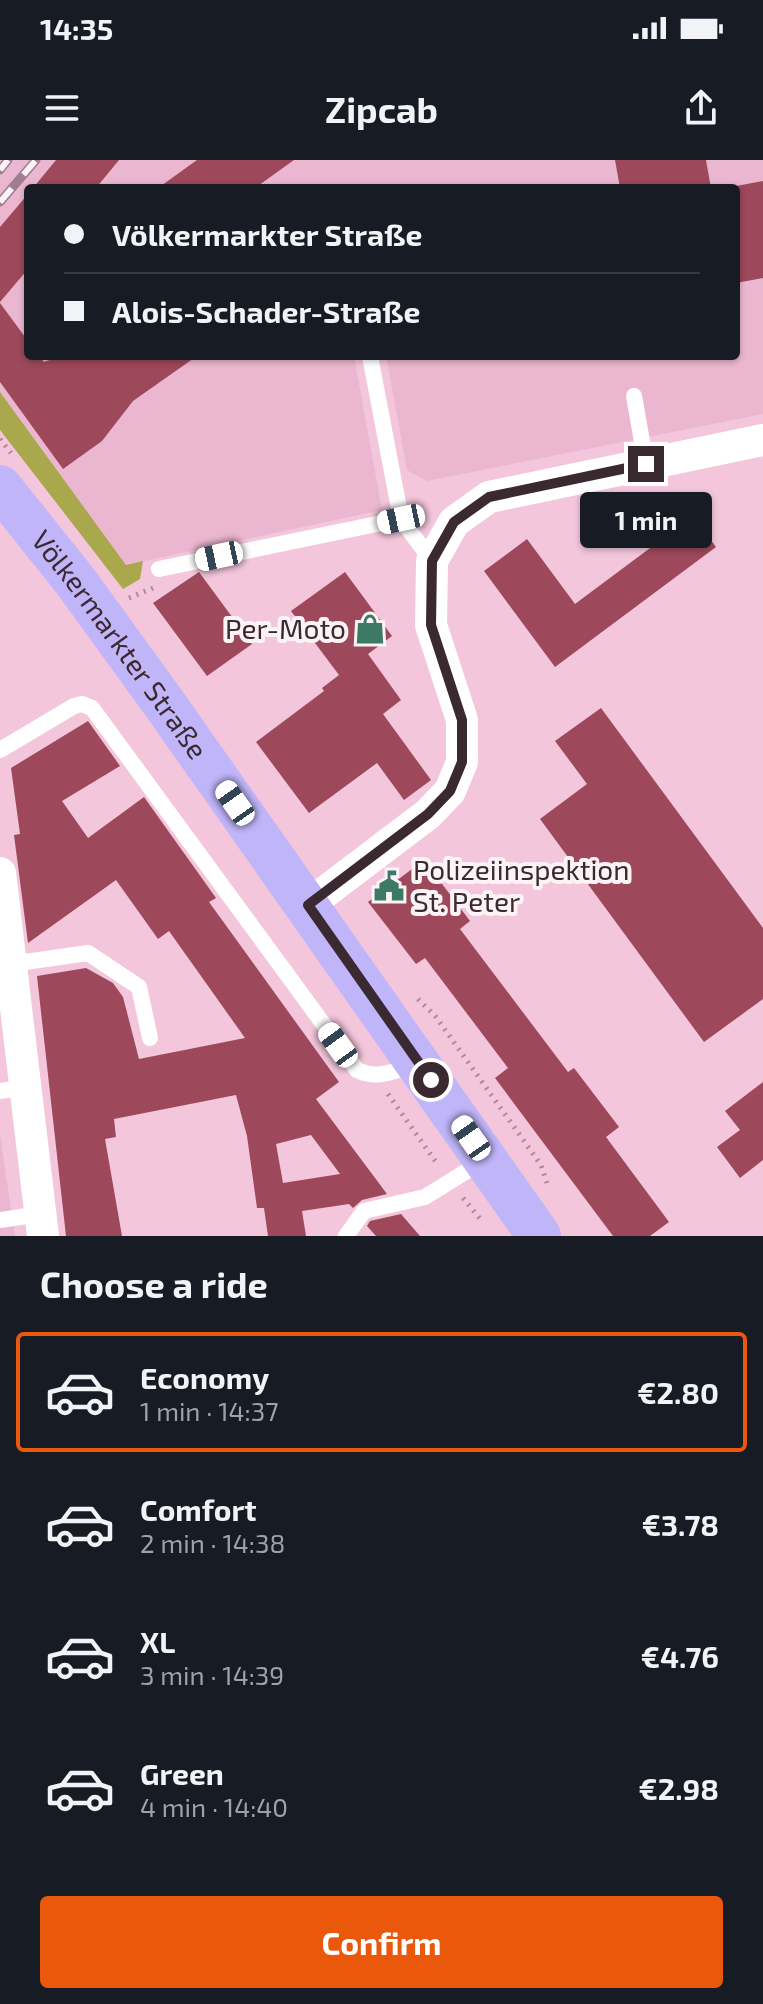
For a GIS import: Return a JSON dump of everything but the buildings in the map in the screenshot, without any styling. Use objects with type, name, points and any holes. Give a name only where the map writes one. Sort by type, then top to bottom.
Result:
[{"type":"main road","name":"Völkermarkter Straße","points":[[0,487],[76,582],[419,1063],[468,1171],[539,1236]]},
{"type":"street","points":[[308,905],[428,814],[450,791],[462,762],[462,720],[431,625],[432,561],[454,522],[489,497],[763,440]]},
{"type":"street","points":[[0,873],[11,964],[13,1089],[42,1225]]},
{"type":"lane","points":[[371,360],[401,519],[432,561]]},
{"type":"lane","points":[[634,396],[646,464]]},
{"type":"lane","points":[[159,569],[401,519]]},
{"type":"lane","points":[[0,750],[74,706],[82,704],[92,708],[357,1070],[368,1076],[378,1076],[419,1063]]},
{"type":"lane","points":[[11,964],[88,953],[139,987],[150,1038]]},
{"type":"lane","points":[[346,1236],[364,1211],[425,1197],[468,1171]]},
{"type":"lane","points":[[0,1220],[42,1225]]},
{"type":"path","points":[[378,1076],[392,1101],[468,1171],[486,1225]]},
{"type":"shaded area","points":[[0,160],[763,160],[763,414],[427,481],[407,470],[387,360],[740,360],[740,184],[24,184],[24,360],[355,360],[382,510],[126,565],[0,392]]},
{"type":"shaded area","points":[[0,392],[126,565],[143,561],[140,579],[123,589],[0,430]]},
{"type":"shaded area","points":[[0,1134],[15,1236],[0,1236]]},
{"type":"railway","points":[[0,170],[8,160]]},
{"type":"railway","points":[[0,202],[36,160]]},
{"type":"place","name":"Per-Moto","points":[[370,629]]},
{"type":"place","name":"Polizeiinspektion St. Peter","points":[[389,886]]},
{"type":"route","points":[[431,1080],[308,905],[428,814],[450,791],[462,762],[462,720],[431,625],[432,561],[454,522],[489,497],[646,464]]}]
